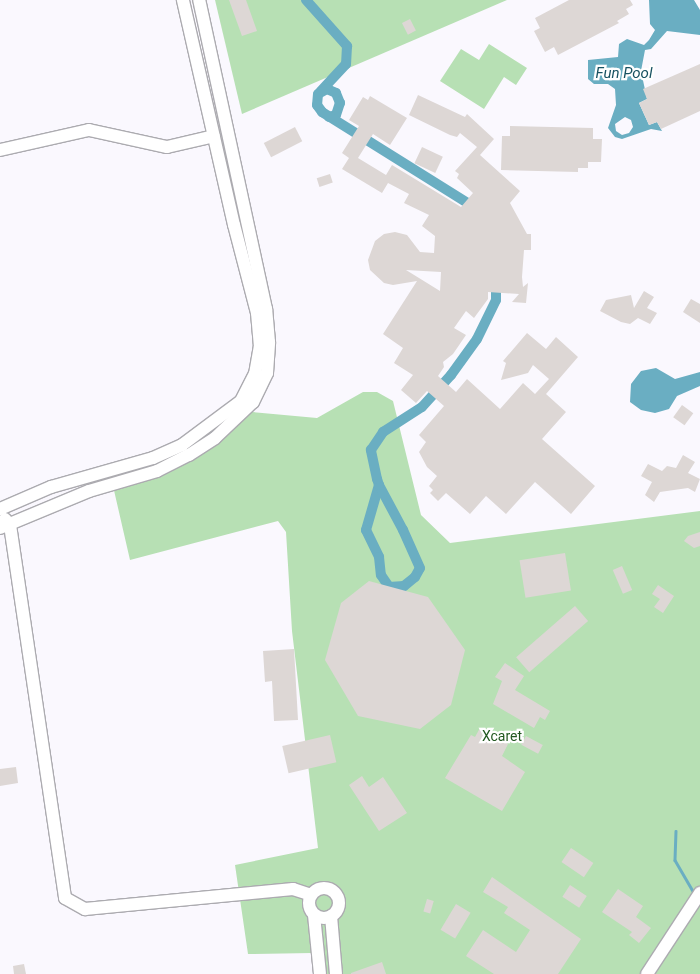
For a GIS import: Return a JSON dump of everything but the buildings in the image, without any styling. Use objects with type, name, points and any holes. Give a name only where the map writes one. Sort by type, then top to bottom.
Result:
[{"type":"street","points":[[183,0],[257,313],[260,347],[256,374],[241,401],[206,430],[175,448],[153,458],[51,487],[0,510],[5,527],[65,898],[85,909],[293,889],[311,895]]},
{"type":"street","points":[[5,527],[89,490],[157,471],[189,456],[215,438],[248,407],[267,373],[269,342],[266,309],[199,0]]},
{"type":"street","points":[[0,150],[89,130],[167,147],[214,136]]},
{"type":"street","points":[[320,974],[314,915],[309,908],[311,895],[321,888],[333,891],[338,898],[339,906],[331,916],[336,974]]},
{"type":"street","points":[[647,974],[700,893]]},
{"type":"street","points":[[314,915],[331,916]]},
{"type":"green space","points":[[215,0],[507,0],[242,114]]},
{"type":"green space","points":[[489,44],[527,68],[516,85],[504,77],[484,109],[440,81],[461,49],[479,60]]},
{"type":"green space","name":"Xcaret","points":[[363,392],[377,392],[393,401],[421,515],[450,543],[700,511],[700,974],[316,974],[312,953],[248,954],[235,865],[318,848],[292,631],[286,532],[278,521],[130,560],[113,486],[156,474],[252,412],[317,418]]},
{"type":"water","name":"Fun Pool","points":[[649,0],[694,0],[700,10],[700,35],[667,31],[651,49],[645,50],[641,71],[647,99],[639,103],[649,125],[657,122],[662,131],[651,129],[622,139],[615,137],[608,128],[616,105],[615,89],[608,84],[594,84],[588,79],[588,60],[618,57],[619,44],[627,39],[644,45],[655,30],[650,24]],"holes":[[[625,117],[631,120],[633,127],[629,133],[622,135],[616,131],[615,124]]]},
{"type":"water","points":[[656,368],[675,379],[700,372],[700,386],[677,396],[669,409],[655,413],[641,410],[630,402],[631,384],[641,371]]},
{"type":"waterway","points":[[306,0],[347,46],[346,64],[320,92]]},
{"type":"waterway","points":[[329,117],[336,115],[340,103],[336,93],[327,89],[318,94],[317,105],[322,112],[477,209]]},
{"type":"waterway","points":[[379,485],[366,530],[379,557],[381,575],[389,587],[404,586],[415,577],[420,568],[403,530],[379,485],[371,450],[383,432],[422,407],[451,375],[477,339],[496,300],[496,280]]},
{"type":"waterway","points":[[676,831],[675,860],[695,894]]}]
